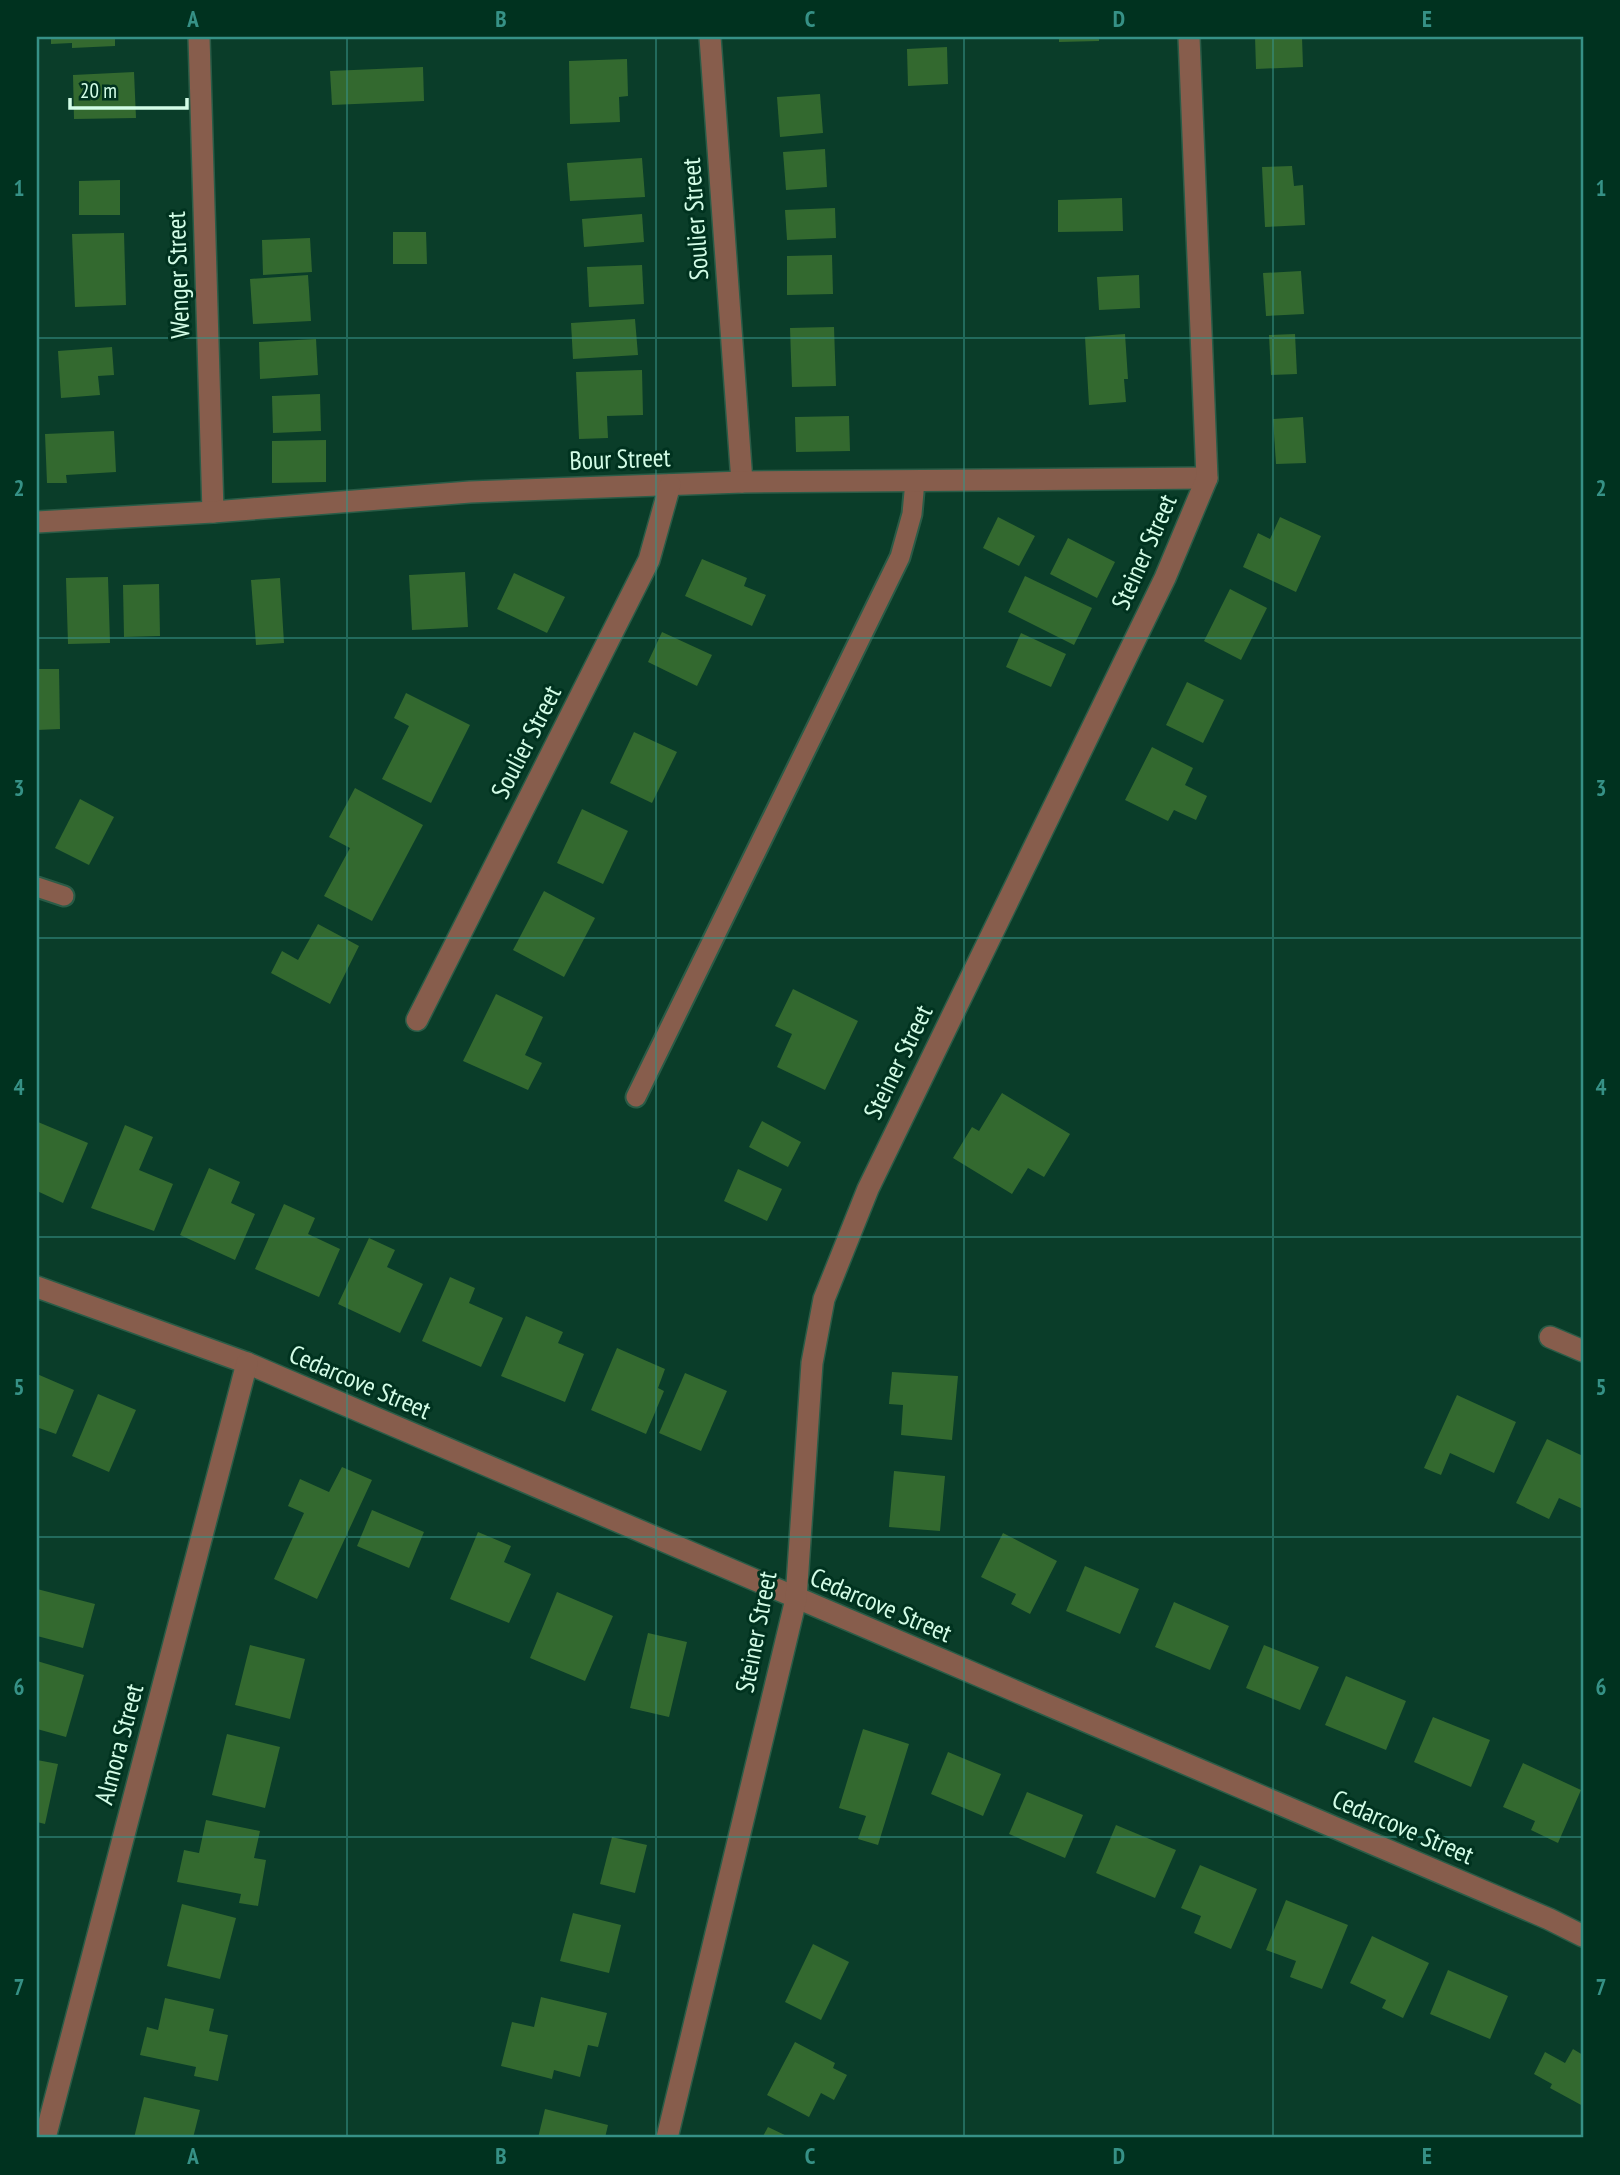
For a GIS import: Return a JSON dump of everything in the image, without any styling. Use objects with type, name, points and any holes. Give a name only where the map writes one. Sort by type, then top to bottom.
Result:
[{"type":"street","name":"Wenger Street","points":[[199,37],[214,512]]},
{"type":"street","name":"Soulier Street","points":[[710,37],[742,482]]},
{"type":"street","name":"Steiner Street","points":[[667,2138],[796,1599],[812,1363],[824,1299],[868,1189],[1165,578],[1207,478],[1189,37]]},
{"type":"street","name":"Bour Street","points":[[37,522],[214,512],[470,492],[742,482],[1207,478]]},
{"type":"street","name":"Soulier Street","points":[[417,1020],[649,560],[670,485]]},
{"type":"street","name":"Cedarcove Street","points":[[37,1287],[247,1363],[1549,1919],[1583,1936]]},
{"type":"street","points":[[1550,1337],[1583,1350]]},
{"type":"street","name":"Almora Street","points":[[45,2138],[247,1363]]},
{"type":"lane","points":[[636,1097],[900,557],[912,514],[915,481]]},
{"type":"lane","points":[[37,887],[64,896]]},
{"type":"building","points":[[51,37],[115,37],[115,46],[72,48],[72,43],[51,44]]},
{"type":"building","points":[[1059,37],[1099,37],[1099,41],[1059,42]]},
{"type":"building","points":[[1255,37],[1302,37],[1303,67],[1256,69]]},
{"type":"building","points":[[947,47],[948,84],[908,86],[907,49]]},
{"type":"building","points":[[627,59],[628,96],[619,97],[620,122],[570,124],[569,61]]},
{"type":"building","points":[[423,67],[424,101],[332,105],[330,71]]},
{"type":"building","points":[[134,72],[136,118],[74,119],[73,75]]},
{"type":"building","points":[[820,94],[823,133],[780,137],[777,97]]},
{"type":"building","points":[[825,149],[827,187],[786,190],[783,152]]},
{"type":"building","points":[[642,158],[645,197],[570,201],[567,163]]},
{"type":"building","points":[[1292,166],[1294,186],[1303,185],[1305,225],[1265,227],[1262,167]]},
{"type":"building","points":[[120,180],[120,215],[79,215],[79,181]]},
{"type":"building","points":[[1122,198],[1123,231],[1058,232],[1058,200]]},
{"type":"building","points":[[835,208],[836,238],[787,240],[785,210]]},
{"type":"building","points":[[642,214],[644,242],[584,247],[582,219]]},
{"type":"building","points":[[393,232],[426,232],[427,264],[393,264]]},
{"type":"building","points":[[124,233],[126,305],[75,307],[72,234]]},
{"type":"building","points":[[310,238],[312,272],[263,275],[262,240]]},
{"type":"building","points":[[832,255],[833,294],[787,295],[787,256]]},
{"type":"building","points":[[642,265],[644,304],[589,307],[587,267]]},
{"type":"building","points":[[1301,271],[1304,314],[1266,316],[1263,273]]},
{"type":"building","points":[[308,275],[311,321],[253,324],[250,279]]},
{"type":"building","points":[[1139,275],[1140,308],[1099,310],[1097,277]]},
{"type":"building","points":[[635,319],[638,355],[573,359],[571,323]]},
{"type":"building","points":[[834,327],[836,386],[792,387],[790,328]]},
{"type":"building","points":[[1125,334],[1128,379],[1124,379],[1126,402],[1089,405],[1085,337]]},
{"type":"building","points":[[1295,334],[1297,374],[1271,375],[1269,335]]},
{"type":"building","points":[[316,339],[318,375],[260,379],[259,342]]},
{"type":"building","points":[[112,347],[114,375],[98,376],[100,395],[61,398],[58,351]]},
{"type":"building","points":[[642,370],[643,415],[607,416],[608,438],[579,439],[576,372]]},
{"type":"building","points":[[320,394],[321,431],[273,433],[272,396]]},
{"type":"building","points":[[849,416],[850,451],[796,452],[795,417]]},
{"type":"building","points":[[1303,417],[1306,463],[1276,464],[1273,419]]},
{"type":"building","points":[[114,431],[116,472],[66,475],[67,483],[47,483],[45,434]]},
{"type":"building","points":[[326,440],[326,482],[272,483],[272,441]]},
{"type":"building","points":[[998,517],[1035,536],[1019,566],[983,548]]},
{"type":"building","points":[[1280,517],[1321,536],[1296,592],[1243,567],[1258,533],[1270,539]]},
{"type":"building","points":[[1068,538],[1115,562],[1097,598],[1050,574]]},
{"type":"building","points":[[702,559],[747,578],[744,586],[766,595],[752,626],[685,596]]},
{"type":"building","points":[[465,572],[468,627],[412,630],[409,575]]},
{"type":"building","points":[[514,573],[565,597],[547,633],[497,609]]},
{"type":"building","points":[[1025,576],[1092,608],[1074,645],[1008,612]]},
{"type":"building","points":[[108,577],[110,643],[68,644],[66,578]]},
{"type":"building","points":[[280,578],[284,643],[256,645],[251,580]]},
{"type":"building","points":[[159,584],[160,636],[124,637],[123,585]]},
{"type":"building","points":[[1230,589],[1267,608],[1241,660],[1204,641]]},
{"type":"building","points":[[662,632],[712,655],[697,686],[648,662]]},
{"type":"building","points":[[1021,633],[1066,654],[1051,687],[1006,667]]},
{"type":"building","points":[[37,669],[59,669],[60,729],[37,730]]},
{"type":"building","points":[[1187,682],[1224,700],[1203,743],[1166,725]]},
{"type":"building","points":[[406,693],[470,725],[431,803],[382,779],[409,726],[394,718]]},
{"type":"building","points":[[634,732],[677,752],[652,803],[610,783]]},
{"type":"building","points":[[1152,747],[1193,768],[1185,785],[1207,796],[1196,820],[1174,810],[1168,821],[1125,800]]},
{"type":"building","points":[[355,788],[423,825],[372,921],[324,896],[350,848],[329,837]]},
{"type":"building","points":[[80,799],[114,817],[89,865],[55,848]]},
{"type":"building","points":[[582,809],[628,831],[603,884],[557,863]]},
{"type":"building","points":[[544,891],[595,918],[564,977],[513,950]]},
{"type":"building","points":[[318,924],[359,946],[330,1004],[271,973],[282,951],[298,960]]},
{"type":"building","points":[[793,989],[858,1021],[825,1090],[777,1067],[792,1034],[775,1026]]},
{"type":"building","points":[[496,994],[543,1017],[525,1055],[542,1063],[528,1090],[463,1061]]},
{"type":"building","points":[[1002,1093],[1070,1134],[1044,1177],[1028,1168],[1012,1194],[953,1158],[972,1127],[979,1131]]},
{"type":"building","points":[[762,1121],[801,1142],[788,1167],[749,1147]]},
{"type":"building","points":[[38,1122],[88,1143],[63,1203],[37,1191]]},
{"type":"building","points":[[125,1125],[153,1137],[139,1170],[173,1184],[154,1231],[91,1208]]},
{"type":"building","points":[[209,1168],[240,1182],[231,1203],[255,1214],[235,1260],[180,1235]]},
{"type":"building","points":[[738,1169],[782,1189],[767,1221],[724,1201]]},
{"type":"building","points":[[284,1204],[315,1218],[308,1234],[340,1249],[319,1297],[255,1269]]},
{"type":"building","points":[[369,1238],[395,1250],[387,1267],[423,1284],[400,1333],[338,1304]]},
{"type":"building","points":[[450,1277],[475,1288],[469,1303],[503,1318],[481,1367],[422,1341]]},
{"type":"building","points":[[526,1316],[563,1332],[558,1343],[584,1354],[565,1402],[501,1376]]},
{"type":"building","points":[[617,1348],[665,1369],[658,1388],[664,1391],[646,1434],[591,1410]]},
{"type":"building","points":[[892,1372],[958,1376],[952,1440],[901,1435],[903,1405],[889,1404]]},
{"type":"building","points":[[685,1373],[727,1391],[701,1451],[659,1433]]},
{"type":"building","points":[[37,1374],[74,1390],[56,1434],[39,1428],[37,1433]]},
{"type":"building","points":[[98,1394],[136,1410],[109,1472],[72,1456]]},
{"type":"building","points":[[1457,1395],[1516,1422],[1494,1473],[1450,1453],[1441,1475],[1424,1468]]},
{"type":"building","points":[[1547,1439],[1583,1456],[1583,1509],[1559,1498],[1549,1519],[1516,1503]]},
{"type":"building","points":[[342,1467],[372,1480],[317,1599],[274,1579],[304,1513],[288,1506],[300,1479],[329,1492]]},
{"type":"building","points":[[894,1471],[945,1476],[940,1531],[889,1527]]},
{"type":"building","points":[[372,1510],[424,1532],[409,1568],[357,1546]]},
{"type":"building","points":[[478,1532],[511,1546],[504,1562],[531,1574],[509,1623],[450,1599]]},
{"type":"building","points":[[1003,1533],[1057,1561],[1030,1614],[1011,1604],[1016,1594],[981,1577]]},
{"type":"building","points":[[1085,1566],[1139,1589],[1120,1634],[1066,1611]]},
{"type":"building","points":[[37,1589],[95,1604],[83,1648],[37,1636]]},
{"type":"building","points":[[557,1592],[613,1616],[585,1681],[530,1658]]},
{"type":"building","points":[[1174,1602],[1229,1626],[1210,1670],[1155,1647]]},
{"type":"building","points":[[648,1633],[687,1642],[669,1717],[630,1708]]},
{"type":"building","points":[[250,1645],[305,1659],[290,1719],[235,1705]]},
{"type":"building","points":[[1264,1645],[1319,1667],[1300,1710],[1246,1688]]},
{"type":"building","points":[[37,1661],[84,1675],[66,1737],[37,1729]]},
{"type":"building","points":[[1346,1676],[1406,1701],[1386,1750],[1325,1725]]},
{"type":"building","points":[[1433,1717],[1490,1740],[1471,1787],[1414,1762]]},
{"type":"building","points":[[863,1729],[909,1744],[878,1845],[858,1839],[866,1816],[839,1808]]},
{"type":"building","points":[[227,1734],[280,1747],[265,1808],[212,1795]]},
{"type":"building","points":[[948,1752],[1001,1774],[983,1816],[931,1794]]},
{"type":"building","points":[[37,1760],[58,1764],[45,1824],[37,1822]]},
{"type":"building","points":[[1523,1763],[1581,1790],[1558,1843],[1531,1830],[1535,1821],[1503,1807]]},
{"type":"building","points":[[1027,1792],[1083,1815],[1065,1858],[1009,1834]]},
{"type":"building","points":[[206,1820],[260,1831],[254,1858],[266,1860],[258,1906],[239,1903],[241,1894],[177,1882],[184,1850],[199,1853]]},
{"type":"building","points":[[1116,1825],[1176,1850],[1155,1898],[1096,1873]]},
{"type":"building","points":[[612,1837],[647,1845],[635,1893],[600,1884]]},
{"type":"building","points":[[1200,1865],[1257,1889],[1231,1949],[1194,1933],[1201,1916],[1181,1908]]},
{"type":"building","points":[[1286,1900],[1348,1925],[1322,1989],[1290,1977],[1296,1961],[1266,1950]]},
{"type":"building","points":[[182,1904],[236,1918],[220,1979],[167,1966]]},
{"type":"building","points":[[573,1913],[621,1925],[609,1973],[560,1961]]},
{"type":"building","points":[[1372,1936],[1429,1963],[1403,2018],[1382,2008],[1386,2000],[1350,1983]]},
{"type":"building","points":[[813,1944],[849,1962],[821,2020],[785,2002]]},
{"type":"building","points":[[1448,1970],[1508,1996],[1490,2039],[1430,2014]]},
{"type":"building","points":[[541,1997],[607,2013],[598,2047],[588,2045],[580,2077],[554,2070],[552,2079],[501,2066],[512,2022],[534,2027]]},
{"type":"building","points":[[165,1998],[214,2009],[209,2031],[228,2035],[218,2081],[194,2076],[196,2067],[140,2055],[147,2027],[158,2030]]},
{"type":"building","points":[[795,2042],[835,2063],[833,2068],[847,2075],[834,2100],[821,2093],[809,2117],[767,2095]]},
{"type":"building","points":[[1573,2049],[1583,2055],[1583,2106],[1550,2088],[1552,2084],[1534,2074],[1545,2052],[1565,2063]]},
{"type":"building","points":[[144,2097],[200,2110],[193,2138],[134,2138]]},
{"type":"building","points":[[545,2109],[608,2125],[605,2138],[538,2138]]},
{"type":"building","points":[[768,2127],[791,2138],[762,2138]]}]
